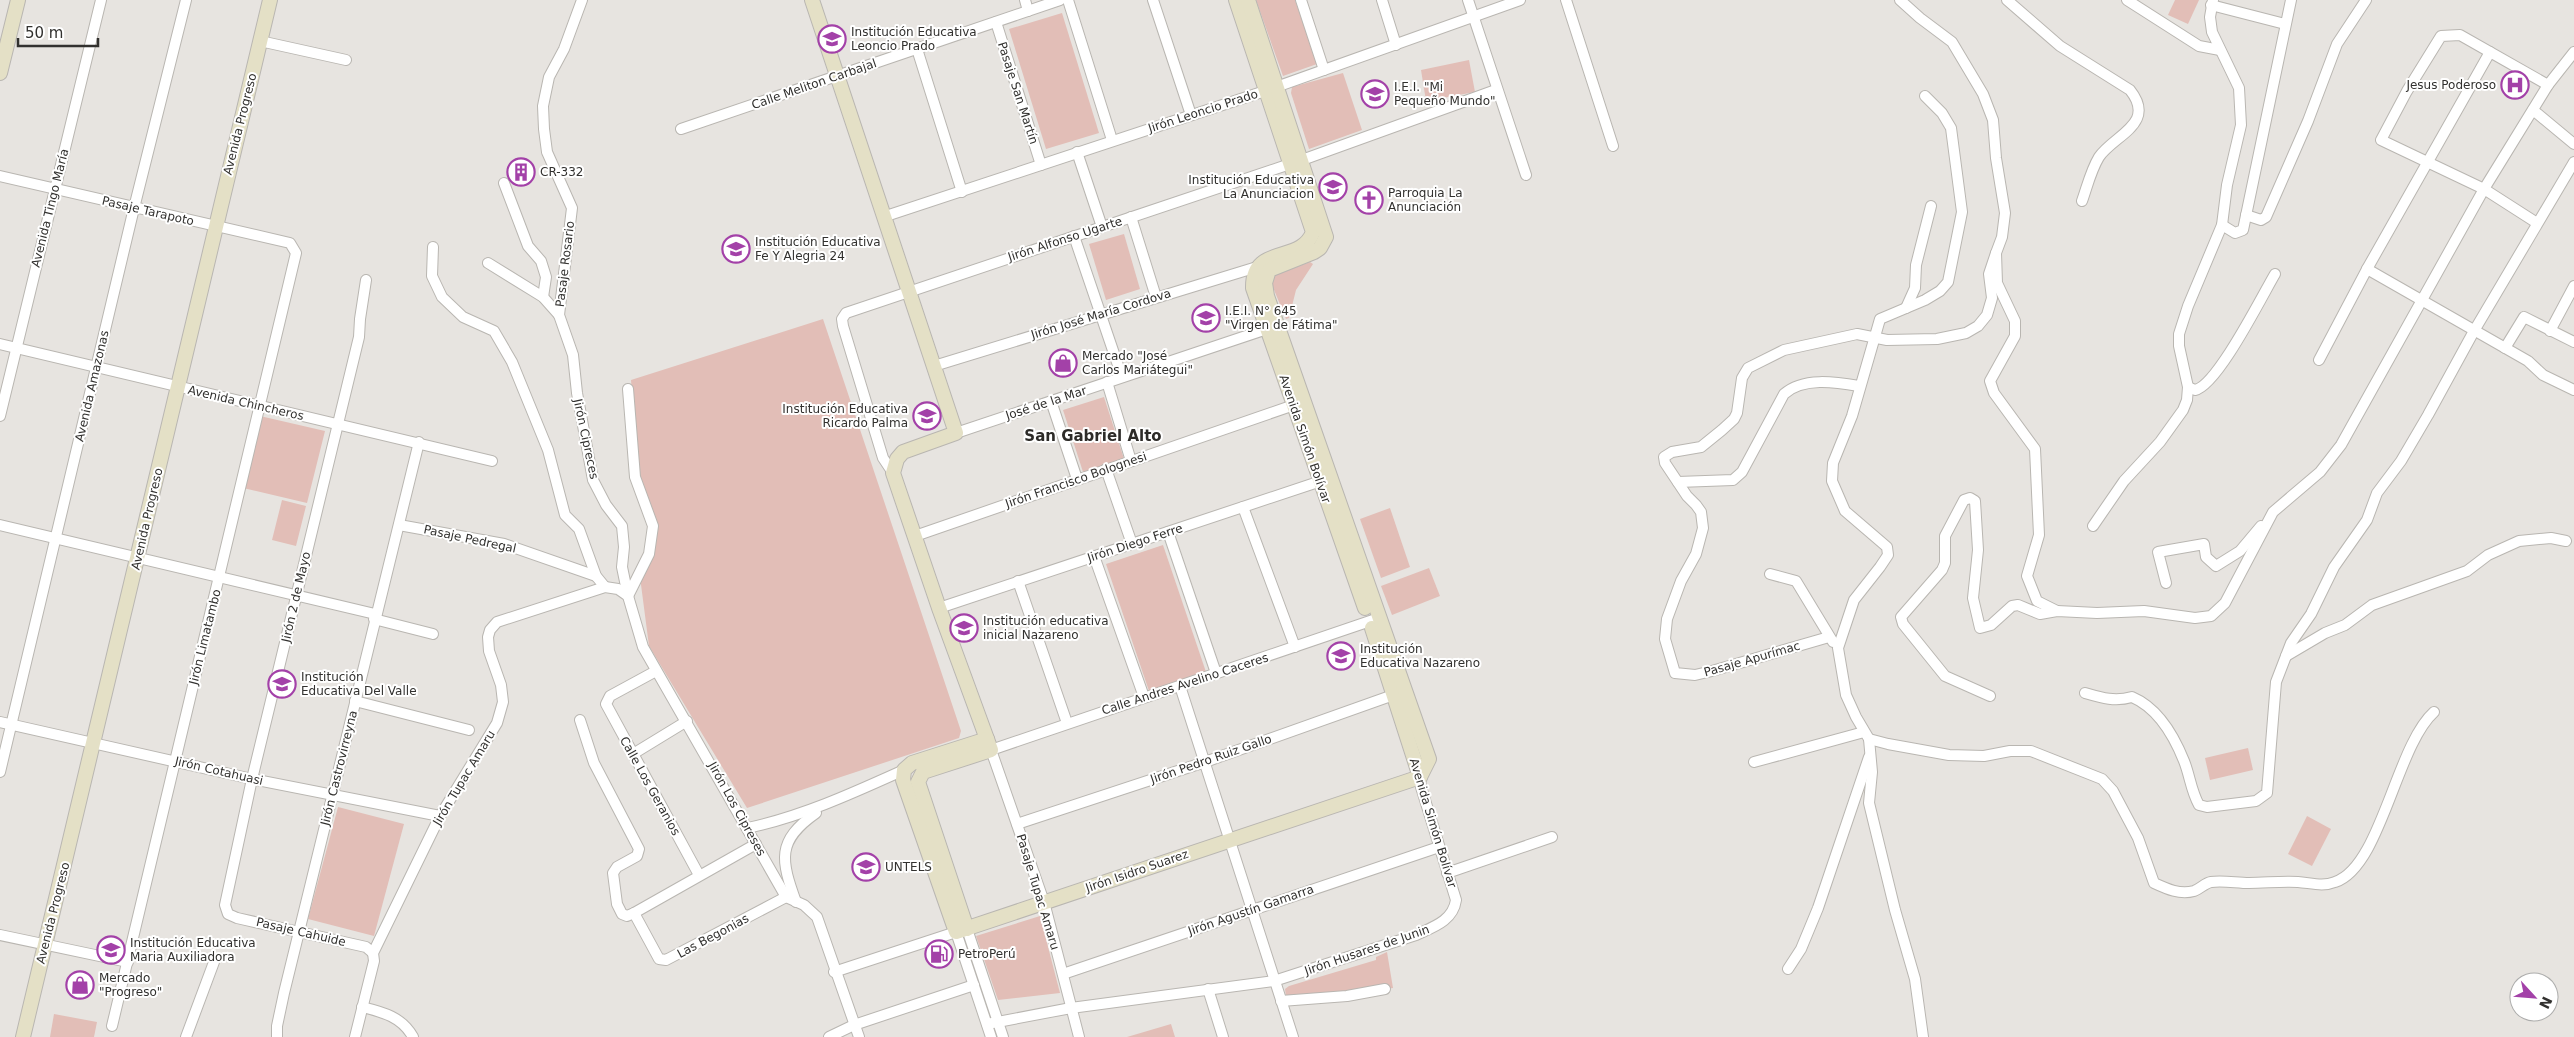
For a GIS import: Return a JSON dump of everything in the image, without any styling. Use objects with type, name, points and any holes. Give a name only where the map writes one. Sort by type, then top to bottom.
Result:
[{"type":"street","points":[[1,65],[18,0]]},
{"type":"street","name":"Avenida Tingo María","points":[[0,416],[101,0]]},
{"type":"street","name":"Avenida Amazonas","points":[[0,772],[134,208],[186,0]]},
{"type":"street","name":"Avenida Progreso","points":[[23,1037],[270,0]]},
{"type":"street","name":"Pasaje Rosario","points":[[577,393],[573,355],[559,315],[572,208],[547,152],[543,106],[549,77],[564,49],[582,0]]},
{"type":"street","points":[[812,0],[956,433],[903,452],[897,460],[893,473],[939,608],[989,744]]},
{"type":"street","points":[[1025,0],[1028,11]]},
{"type":"street","name":"Calle Meliton Carbajal","points":[[681,129],[1060,0]]},
{"type":"street","points":[[1068,0],[1112,140]]},
{"type":"street","points":[[1153,0],[1192,115]]},
{"type":"street","points":[[1236,0],[1271,89],[1296,162],[1313,232],[1305,245],[1263,261],[1263,268]]},
{"type":"street","points":[[1248,0],[1271,89]]},
{"type":"street","points":[[1301,0],[1324,70]]},
{"type":"street","points":[[1382,0],[1396,45]]},
{"type":"street","points":[[1468,0],[1496,90],[1526,175]]},
{"type":"street","name":"Jirón Leoncio Prado","points":[[883,217],[1271,89],[1520,0]]},
{"type":"street","points":[[1566,0],[1614,146]]},
{"type":"street","points":[[1859,386],[1838,382],[1802,384],[1792,387],[1784,394],[1742,472],[1733,480],[1678,482],[1664,463],[1664,457],[1672,452],[1701,447],[1734,419],[1742,378],[1748,368],[1784,350],[1857,334],[1887,340],[1937,339],[1966,333],[1978,326],[1987,315],[1992,298],[1989,274],[2002,238],[2005,213],[1996,158],[1996,136],[1983,94],[1952,42],[1900,0]]},
{"type":"street","points":[[2007,0],[2060,46],[2130,90],[2136,98],[2138,109],[2136,120],[2130,130],[2098,158],[2082,201]]},
{"type":"street","points":[[2128,0],[2199,46],[2220,50]]},
{"type":"street","points":[[2246,215],[2261,220],[2266,218],[2308,121],[2337,44],[2366,0]]},
{"type":"street","points":[[2222,225],[2239,233],[2243,230],[2290,1]]},
{"type":"street","points":[[2093,526],[2124,481],[2160,442],[2183,410],[2187,400],[2188,387],[2178,334],[2222,225],[2227,185],[2241,125],[2241,104],[2235,76],[2212,32],[2210,17],[2212,3],[2285,24]]},
{"type":"street","name":"Pasaje San Martín","points":[[996,22],[1041,165]]},
{"type":"street","points":[[2537,224],[2484,189],[2381,140],[2407,91],[2441,36],[2460,35],[2548,85]]},
{"type":"street","points":[[260,41],[346,60]]},
{"type":"street","points":[[917,49],[962,192]]},
{"type":"street","points":[[2319,360],[2367,269],[2490,52]]},
{"type":"street","points":[[2166,583],[2158,552],[2204,544],[2206,557],[2216,566],[2222,564],[2240,551],[2273,512],[2320,472],[2341,445],[2484,189],[2548,85],[2574,52]]},
{"type":"street","name":"Jirón Alfonso Ugarte","points":[[893,473],[886,466],[878,444],[842,319],[846,313],[908,290],[1296,162],[1496,90]]},
{"type":"street","points":[[1923,1037],[1915,979],[1895,910],[1870,803],[1871,751],[1867,735],[1846,694],[1838,648],[1854,600],[1888,555],[1887,547],[1845,511],[1832,481],[1833,463],[1852,416],[1859,386],[1880,319],[1940,291],[1948,282],[1962,212],[1951,128],[1942,113],[1925,96]]},
{"type":"street","points":[[2534,110],[2574,144]]},
{"type":"street","points":[[1077,152],[1102,227]]},
{"type":"street","points":[[2084,693],[2104,699],[2120,700],[2132,697],[2152,709],[2166,727],[2182,757],[2199,805],[2208,808],[2256,801],[2266,793],[2276,682],[2291,643],[2311,614],[2334,566],[2367,520],[2377,493],[2406,453],[2474,331],[2574,162]]},
{"type":"street","name":"Pasaje Tarapoto","points":[[0,176],[290,243],[294,247]]},
{"type":"street","points":[[504,183],[528,246],[541,261],[546,277],[543,296]]},
{"type":"street","points":[[1906,308],[1915,288],[1916,265],[1932,206]]},
{"type":"street","points":[[1131,217],[1156,297]]},
{"type":"street","points":[[1074,236],[1122,378]]},
{"type":"street","name":"Jirón Limatambo","points":[[112,1026],[261,406],[296,253],[294,247]]},
{"type":"street","points":[[432,247],[432,276],[442,297],[463,317],[494,331],[512,362],[548,450],[566,515],[579,529],[596,576],[605,588],[618,589],[628,596],[649,554],[653,526],[635,476],[628,389]]},
{"type":"street","points":[[1996,253],[1997,283],[2015,321],[2015,336],[1990,381],[1994,393],[2035,449],[2039,535],[2027,576],[2036,601],[2057,611]]},
{"type":"street","points":[[488,263],[543,296],[559,315]]},
{"type":"street","name":"Jirón José María Cordova","points":[[934,366],[1156,297],[1263,268]]},
{"type":"street","name":"Avenida Simón Bolívar","points":[[1263,268],[1253,278],[1253,288],[1272,328],[1399,693],[1421,787],[1456,900],[1454,910]]},
{"type":"street","points":[[2367,269],[2528,361],[2543,375],[2574,390]]},
{"type":"street","points":[[2188,387],[2196,390],[2207,384],[2228,356],[2275,274]]},
{"type":"street","name":"Jirón 2 de Mayo","points":[[228,914],[225,905],[252,778],[359,337],[366,280]]},
{"type":"street","points":[[2550,331],[2574,286]]},
{"type":"street","points":[[2505,348],[2524,317],[2574,342]]},
{"type":"street","name":"Avenida Simón Bolívar","points":[[1272,328],[1294,405],[1325,479]]},
{"type":"street","name":"José de la Mar","points":[[956,433],[1272,328]]},
{"type":"street","name":"Avenida Chincheros","points":[[0,344],[419,442],[492,461]]},
{"type":"street","points":[[1107,382],[1131,461]]},
{"type":"street","name":"Jirón Cipreces","points":[[577,393],[593,480],[606,505],[622,526],[624,547],[622,566],[628,596]]},
{"type":"street","points":[[1051,401],[1077,479]]},
{"type":"street","name":"Jirón Francisco Bolognesi","points":[[914,536],[1294,405]]},
{"type":"street","name":"Jirón Castrovirreyna","points":[[277,1037],[277,1026],[332,795],[419,442]]},
{"type":"street","points":[[1106,469],[1132,544]]},
{"type":"street","name":"Jirón Diego Ferre","points":[[939,608],[1325,479]]},
{"type":"street","name":"Pasaje Apurímac","points":[[1678,482],[1701,512],[1703,528],[1696,554],[1681,581],[1667,619],[1665,639],[1675,672],[1695,675],[1829,637]]},
{"type":"street","points":[[1990,696],[1945,676],[1903,624],[1901,617],[1943,567],[1948,528],[1964,500],[1970,498],[1975,501],[1978,550],[1974,598],[1980,628],[1991,624],[2012,606],[2018,605],[2040,614],[2057,611],[2097,613],[2144,611],[2195,618],[2211,616],[2224,602],[2273,512]]},
{"type":"street","points":[[1243,507],[1295,647]]},
{"type":"street","points":[[0,525],[296,594],[433,634]]},
{"type":"street","name":"Pasaje Pedregal","points":[[398,525],[504,544],[596,576]]},
{"type":"street","points":[[1168,532],[1216,673]]},
{"type":"street","points":[[2286,656],[2325,633],[2344,625],[2372,605],[2467,572],[2488,556],[2519,541],[2551,538],[2566,541]]},
{"type":"street","points":[[1094,556],[1144,697]]},
{"type":"street","points":[[1770,574],[1796,581],[1829,637],[1838,648]]},
{"type":"street","points":[[1018,582],[1067,723]]},
{"type":"street","name":"Jirón Tupac Amaru","points":[[355,1037],[374,961],[373,953],[440,816],[497,723],[502,702],[501,685],[489,651],[490,630],[497,622],[605,588]]},
{"type":"street","name":"Jirón Los Cipreses","points":[[628,596],[643,647],[786,897]]},
{"type":"street","name":"Calle Andres Avelino Caceres","points":[[989,744],[1067,723],[1374,620]]},
{"type":"street","name":"Calle Los Geranios","points":[[656,671],[610,696],[606,704],[699,875]]},
{"type":"street","points":[[1180,686],[1293,1037]]},
{"type":"street","name":"Avenida Simón Bolívar","points":[[1399,693],[1429,759],[1420,777]]},
{"type":"street","name":"Jirón Pedro Ruiz Gallo","points":[[1017,824],[1205,762],[1399,693]]},
{"type":"street","points":[[355,701],[468,730]]},
{"type":"street","points":[[1754,762],[1867,735],[1888,744],[1949,756],[1984,756],[2010,751],[2031,751],[2102,779],[2112,791],[2138,838],[2154,883],[2171,891],[2194,891],[2211,882],[2297,882],[2322,885],[2336,882],[2346,876],[2363,859],[2399,780],[2414,739],[2423,721],[2434,712]]},
{"type":"street","points":[[580,720],[594,762],[639,849],[637,856],[617,867],[613,873],[618,904],[622,914],[627,916],[634,913],[756,844]]},
{"type":"street","points":[[632,754],[687,721]]},
{"type":"street","name":"Jirón Cotahuasi","points":[[0,722],[252,778],[440,816]]},
{"type":"street","points":[[748,828],[786,819],[827,805],[904,770],[912,763],[989,744]]},
{"type":"street","points":[[989,744],[923,772],[918,782],[962,931],[974,985],[991,1037]]},
{"type":"street","name":"Pasaje Tupac Amaru","points":[[989,744],[1044,902],[1080,1037]]},
{"type":"street","points":[[1788,969],[1801,949],[1818,908],[1871,751]]},
{"type":"street","points":[[904,770],[903,780],[1003,1037]]},
{"type":"street","name":"Jirón Isidro Suarez","points":[[834,972],[962,931],[1420,777]]},
{"type":"street","points":[[796,902],[785,869],[785,854],[789,840],[806,820],[827,805]]},
{"type":"street","points":[[1447,873],[1552,838]]},
{"type":"street","name":"Jirón Agustín Gamarra","points":[[1063,974],[1439,847]]},
{"type":"street","points":[[786,897],[804,905],[817,917],[834,972],[859,1037]]},
{"type":"street","name":"Las Begonias","points":[[634,913],[659,959],[666,960],[786,897]]},
{"type":"street","name":"Jirón Husares de Junin","points":[[987,1024],[1071,1008],[1274,981],[1416,935],[1448,918],[1454,910]]},
{"type":"street","name":"Pasaje Cahuide","points":[[228,914],[366,947],[373,953]]},
{"type":"street","points":[[0,935],[128,962]]},
{"type":"street","points":[[186,1037],[214,962]]},
{"type":"street","points":[[829,1037],[854,1025],[974,985]]},
{"type":"street","points":[[1208,989],[1224,1037]]},
{"type":"street","points":[[1281,1002],[1347,996],[1385,989]]},
{"type":"street","points":[[362,1008],[387,1013],[406,1026],[412,1037]]},
{"type":"shaded area","points":[[1256,0],[1295,0],[1317,64],[1283,76]]},
{"type":"shaded area","points":[[2175,0],[2199,0],[2188,24],[2168,15]]},
{"type":"shaded area","points":[[1062,13],[1099,133],[1046,149],[1009,29]]},
{"type":"shaded area","points":[[1469,60],[1475,92],[1426,101],[1421,70]]},
{"type":"shaded area","points":[[1343,73],[1362,130],[1309,149],[1291,93],[1292,87]]},
{"type":"shaded area","points":[[1124,234],[1140,289],[1106,300],[1089,244]]},
{"type":"shaded area","points":[[1310,262],[1313,264],[1296,290],[1289,318],[1286,319],[1270,280],[1273,276]]},
{"type":"shaded area","points":[[823,319],[961,731],[959,738],[747,808],[649,646],[640,577],[653,552],[656,536],[638,478],[631,380]]},
{"type":"shaded area","points":[[1104,397],[1124,459],[1083,472],[1063,410]]},
{"type":"shaded area","points":[[260,416],[325,431],[307,503],[243,488]]},
{"type":"shaded area","points":[[282,500],[306,506],[296,546],[272,540]]},
{"type":"shaded area","points":[[1390,508],[1410,567],[1381,578],[1360,519]]},
{"type":"shaded area","points":[[1163,545],[1206,672],[1149,691],[1106,564]]},
{"type":"shaded area","points":[[1429,568],[1440,596],[1392,615],[1381,586]]},
{"type":"shaded area","points":[[2248,748],[2253,770],[2210,780],[2205,758]]},
{"type":"shaded area","points":[[338,807],[404,824],[374,936],[308,919]]},
{"type":"shaded area","points":[[2307,816],[2331,829],[2312,866],[2288,854]]},
{"type":"shaded area","points":[[1040,916],[1060,993],[998,1000],[976,936]]},
{"type":"shaded area","points":[[1387,952],[1393,988],[1294,1000],[1286,996],[1285,989],[1289,986],[1376,960],[1376,957]]},
{"type":"shaded area","points":[[54,1014],[97,1022],[94,1037],[50,1037]]},
{"type":"shaded area","points":[[1171,1024],[1175,1037],[1127,1037]]},
{"type":"place","name":"Institución Educativa Leoncio Prado","points":[[832,39]]},
{"type":"place","name":"Jesus Poderoso","points":[[2515,85]]},
{"type":"place","name":"I.E.I. \"Mi Pequeño Mundo\"","points":[[1375,94]]},
{"type":"place","name":"CR-332","points":[[521,172]]},
{"type":"place","name":"Institución Educativa La Anunciacion","points":[[1333,187]]},
{"type":"place","name":"Parroquia La Anunciación","points":[[1369,200]]},
{"type":"place","name":"Institución Educativa Fe Y Alegria 24","points":[[736,249]]},
{"type":"place","name":"I.E.I. N° 645 \"Virgen de Fátima\"","points":[[1206,318]]},
{"type":"place","name":"Mercado \"José Carlos Mariátegui\"","points":[[1063,363]]},
{"type":"place","name":"Institución Educativa Ricardo Palma","points":[[927,416]]},
{"type":"place","name":"Institución educativa inicial Nazareno","points":[[964,628]]},
{"type":"place","name":"Institución Educativa Nazareno","points":[[1341,656]]},
{"type":"place","name":"Institución Educativa Del Valle","points":[[282,684]]},
{"type":"place","name":"UNTELS","points":[[866,867]]},
{"type":"place","name":"Institución Educativa Maria Auxiliadora","points":[[111,950]]},
{"type":"place","name":"PetroPerú","points":[[939,954]]},
{"type":"place","name":"Mercado \"Progreso\"","points":[[80,985]]},
{"type":"district","name":"San Gabriel Alto","points":[[1093,436]]}]
